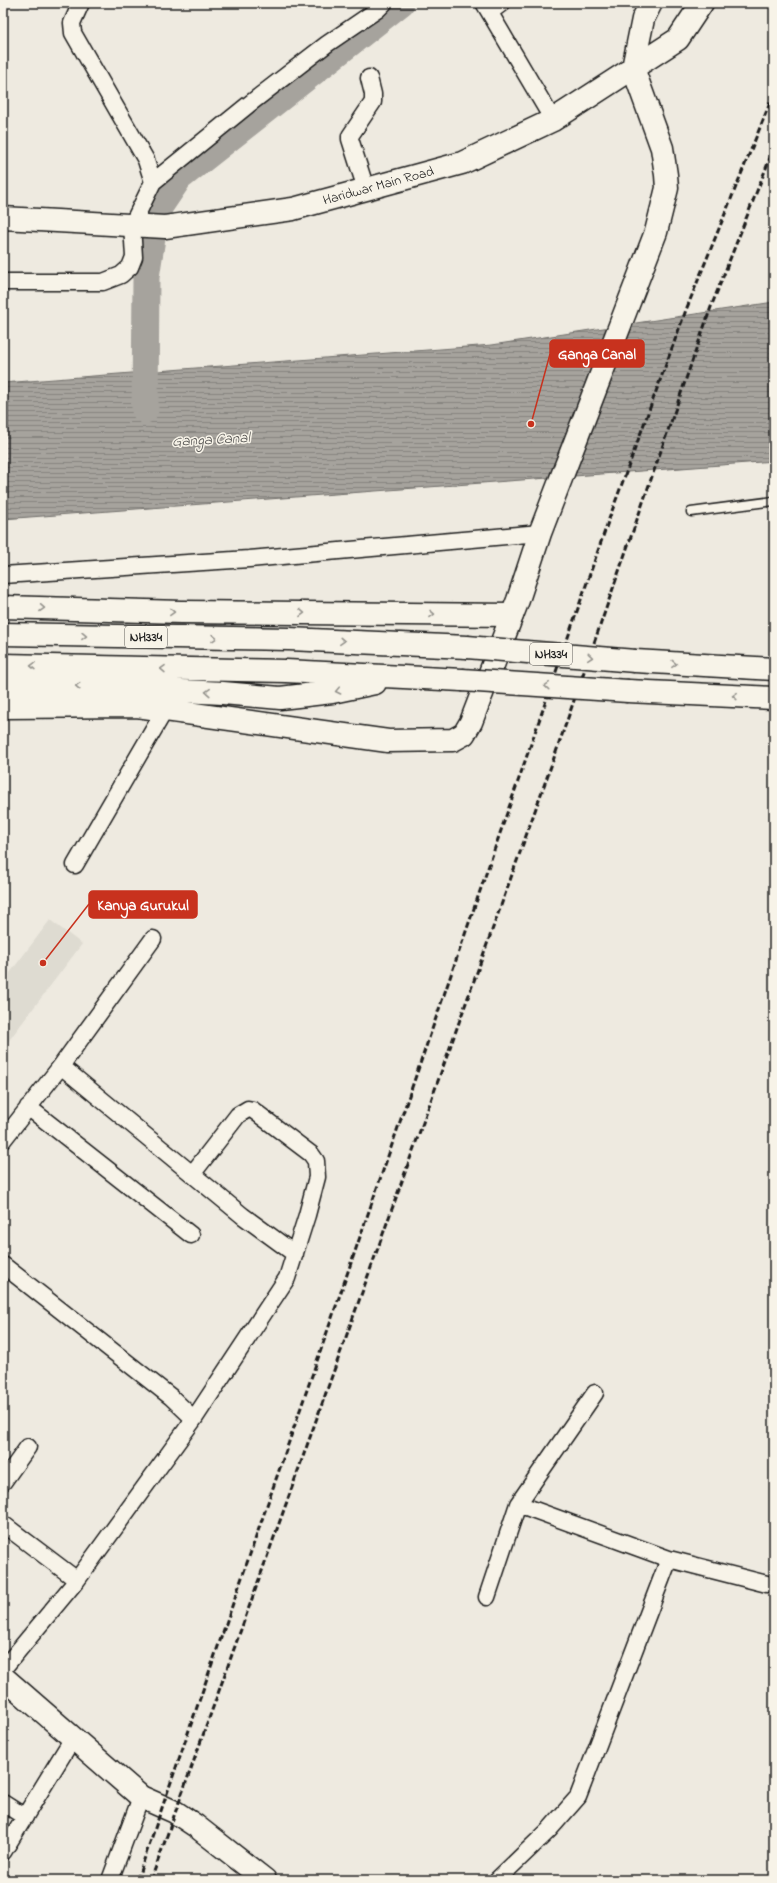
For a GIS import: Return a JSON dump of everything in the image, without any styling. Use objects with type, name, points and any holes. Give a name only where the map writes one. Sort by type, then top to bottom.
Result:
[{"type":"main road","points":[[3,707],[137,706],[388,741],[453,740],[464,734],[472,722],[543,526],[656,232],[667,188],[662,148],[633,68],[643,19],[651,3]]},
{"type":"main road","name":"Haridwar Main Road","points":[[3,218],[165,227],[293,209],[462,163],[554,120],[678,39],[702,3]]},
{"type":"main road","points":[[3,607],[180,612],[512,615]]},
{"type":"main road","name":"NH334","points":[[3,634],[289,639],[467,647],[635,661],[774,669]]},
{"type":"main road","name":"NH334","points":[[3,665],[286,671],[462,680],[628,692],[774,698]]},
{"type":"main road","points":[[3,685],[223,693],[280,698],[332,692],[403,677]]},
{"type":"main road","points":[[3,1677],[141,1797],[175,1812],[196,1826],[265,1880]]},
{"type":"street","points":[[81,3],[71,25],[73,33],[146,160],[153,182]]},
{"type":"street","points":[[3,282],[103,282],[113,280],[121,276],[130,267],[134,257],[137,226],[153,182],[248,105],[327,44],[377,10],[384,3]]},
{"type":"street","points":[[492,6],[554,120]]},
{"type":"street","points":[[366,189],[350,136],[373,102],[373,94],[369,78]]},
{"type":"street","points":[[3,575],[249,559],[543,526]]},
{"type":"street","points":[[75,865],[165,710]]},
{"type":"street","points":[[3,1140],[61,1066],[153,939]]},
{"type":"street","points":[[61,1066],[243,1216],[294,1254]]},
{"type":"street","points":[[28,1107],[191,1235]]},
{"type":"street","points":[[3,1669],[77,1580],[194,1419],[287,1278],[316,1176],[316,1161],[311,1154],[279,1128],[253,1110],[248,1109],[243,1110],[193,1174]]},
{"type":"street","points":[[3,1265],[171,1397],[194,1419]]},
{"type":"street","points":[[487,1597],[518,1504],[595,1393]]},
{"type":"street","points":[[3,1482],[28,1446]]},
{"type":"street","points":[[518,1504],[669,1559],[767,1584]]},
{"type":"street","points":[[3,1524],[77,1580]]},
{"type":"street","points":[[497,1880],[549,1830],[578,1797],[669,1559]]},
{"type":"street","points":[[3,1852],[73,1738]]},
{"type":"street","points":[[110,1880],[141,1797]]},
{"type":"street","points":[[3,1803],[25,1817]]},
{"type":"lane","points":[[691,512],[774,501]]},
{"type":"shaded area","points":[[50,920],[82,944],[7,1043],[3,1041],[3,982]]},
{"type":"water","points":[[774,302],[774,461],[3,519],[3,383],[492,345]]},
{"type":"waterway","points":[[145,410],[146,277],[156,212],[179,178],[401,3]]},
{"type":"railway","points":[[137,1880],[609,519],[686,310],[774,93]]},
{"type":"railway","points":[[151,1880],[555,755],[711,307],[774,148]]},
{"type":"place","name":"Ganga Canal","points":[[531,424]]},
{"type":"place","name":"Kanya Gurukul","points":[[43,963]]}]
